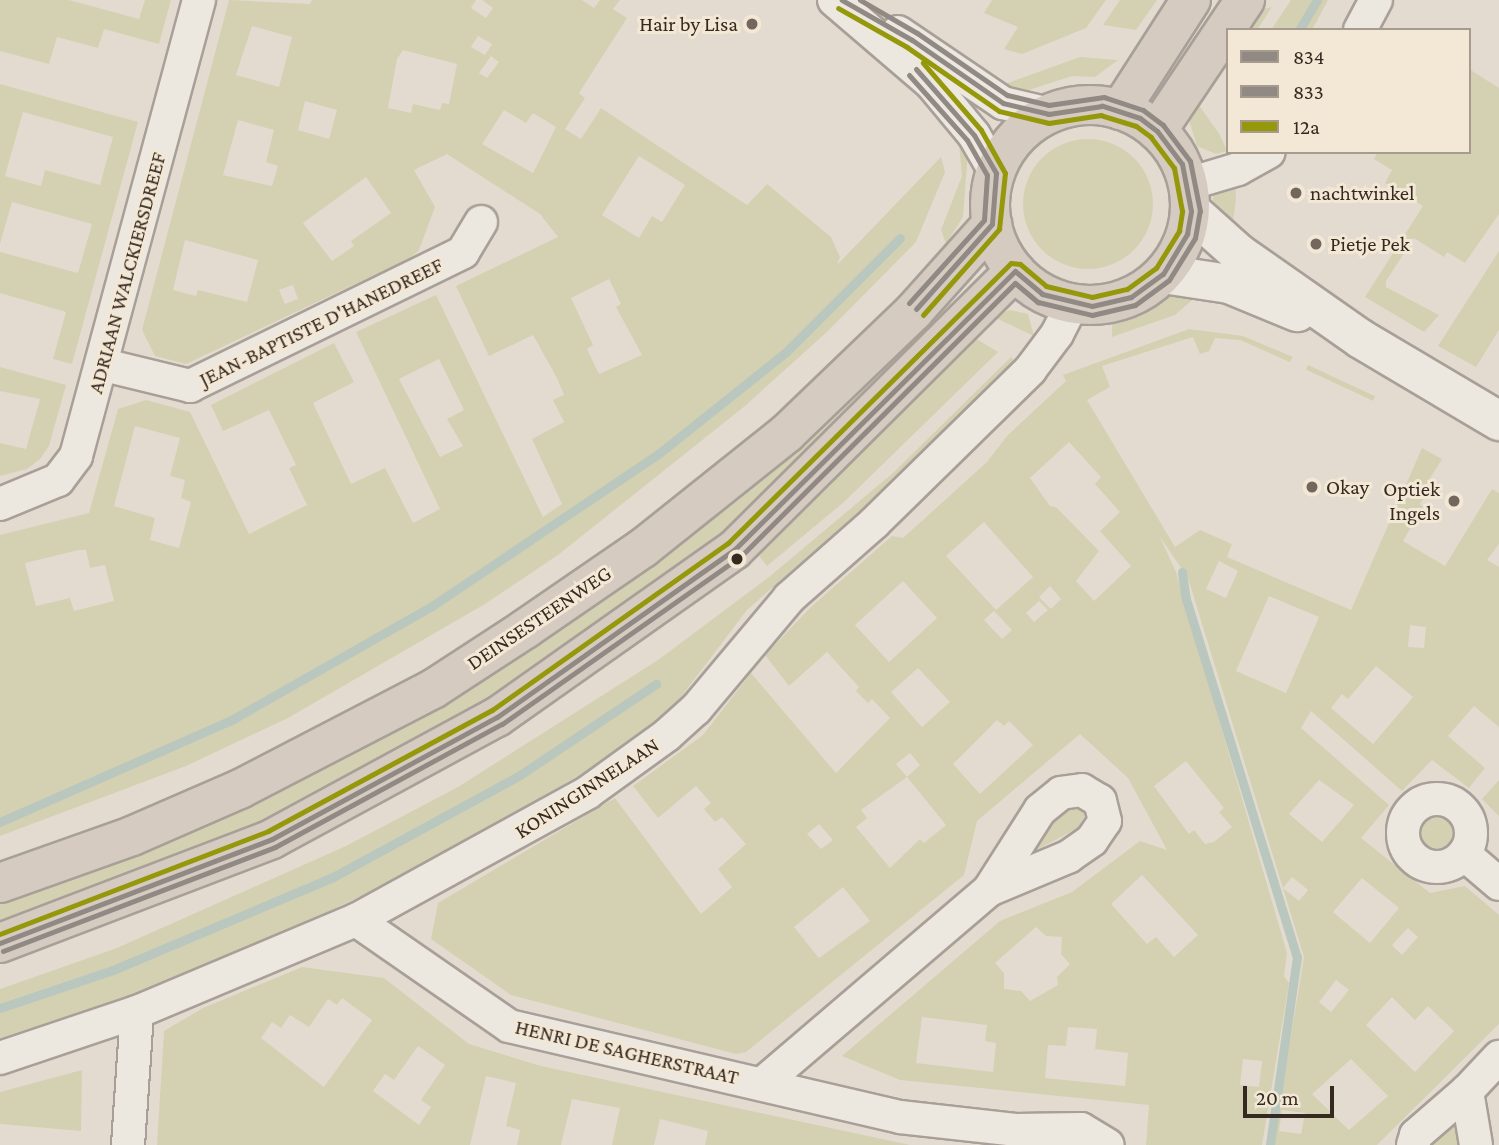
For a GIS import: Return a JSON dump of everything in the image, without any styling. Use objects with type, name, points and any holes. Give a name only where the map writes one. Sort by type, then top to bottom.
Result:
[{"type":"highway","points":[[1120,110],[1191,0]]},
{"type":"highway","points":[[1226,28],[1245,0]]},
{"type":"highway","points":[[1157,131],[1226,28]]},
{"type":"highway","points":[[1084,106],[1120,110],[1157,131],[1171,146],[1189,197],[1186,234],[1163,274],[1121,300],[1072,304],[1042,294],[1015,271],[992,225],[996,173],[1016,138],[1049,114],[1084,106]]},
{"type":"highway","name":"DEINSESTEENWEG","points":[[0,883],[132,836],[240,789],[433,689],[525,629],[643,548],[787,433],[914,311],[992,225]]},
{"type":"highway","points":[[0,943],[272,839],[497,717],[734,550],[1015,271]]},
{"type":"street","name":"ADRIAAN WALCKIERSDREEF","points":[[0,504],[58,480],[76,457],[104,365],[199,0]]},
{"type":"street","points":[[835,0],[931,83],[974,135],[996,173]]},
{"type":"street","points":[[842,0],[912,40],[1003,103],[1049,114]]},
{"type":"street","points":[[1361,28],[1376,0]]},
{"type":"street","points":[[1265,154],[1189,197],[1238,253],[1361,338],[1499,421]]},
{"type":"street","name":"JEAN-BAPTISTE D'HANEDREEF","points":[[104,365],[190,386],[463,252],[481,222]]},
{"type":"street","points":[[1163,274],[1229,284],[1361,338]]},
{"type":"street","name":"KONINGINNELAAN","points":[[0,1058],[137,1012],[356,920],[587,793],[667,735],[696,709],[789,598],[874,523],[1030,370],[1057,334],[1072,304]]},
{"type":"street","points":[[1464,853],[1499,884]]},
{"type":"street","name":"HENRI DE SAGHERSTRAAT","points":[[762,1084],[989,890]]},
{"type":"street","name":"HENRI DE SAGHERSTRAAT","points":[[356,920],[509,1026],[900,1117],[1023,1138],[1082,1129],[1108,1145]]},
{"type":"street","points":[[128,1145],[137,1012]]},
{"type":"street","points":[[1413,1145],[1416,1135],[1467,1091],[1499,1057]]},
{"type":"street","points":[[1467,1091],[1476,1145]]},
{"type":"shaded area","points":[[0,0],[69,0],[139,19],[145,0],[171,0],[159,44],[104,29],[98,48],[57,37],[49,64],[0,51]]},
{"type":"shaded area","points":[[229,0],[310,4],[312,0],[476,0],[471,8],[486,18],[493,8],[482,0],[582,0],[594,8],[600,0],[620,0],[613,9],[627,18],[579,93],[585,98],[565,129],[581,139],[601,108],[747,205],[767,184],[831,237],[840,257],[837,265],[941,157],[945,172],[916,242],[829,330],[745,406],[558,555],[485,604],[288,718],[186,766],[0,836],[0,535],[89,513],[118,409],[146,400],[190,412],[249,534],[307,505],[289,468],[296,465],[269,410],[223,431],[211,405],[334,343],[354,382],[313,403],[351,484],[385,468],[413,523],[440,509],[356,332],[436,295],[543,517],[562,504],[532,439],[564,422],[553,400],[564,395],[557,378],[533,335],[489,356],[456,286],[558,237],[540,214],[447,154],[414,170],[435,207],[419,250],[410,258],[186,364],[155,356],[142,330]],"holes":[[[252,26],[292,37],[279,87],[236,75]],[[478,36],[492,44],[485,55],[471,47]],[[403,50],[457,64],[449,104],[442,103],[440,110],[413,104],[411,113],[388,108],[397,59]],[[491,56],[499,62],[487,78],[479,73]],[[305,101],[337,110],[329,139],[298,130]],[[504,110],[526,123],[533,113],[556,127],[533,173],[482,144]],[[238,120],[274,130],[266,162],[278,166],[272,186],[223,175]],[[639,156],[685,185],[662,222],[652,216],[639,238],[602,215]],[[366,177],[391,213],[351,241],[354,246],[332,261],[303,223]],[[185,240],[258,260],[247,302],[198,290],[196,296],[173,290]],[[609,279],[621,304],[616,307],[642,355],[599,374],[587,349],[593,345],[571,298]],[[293,285],[298,299],[285,304],[279,290]],[[439,359],[464,410],[447,419],[463,446],[440,457],[399,379]],[[135,426],[180,438],[170,476],[185,480],[181,498],[191,502],[179,548],[150,540],[155,518],[114,506]],[[86,550],[90,568],[105,565],[114,601],[74,611],[70,598],[36,606],[25,563]]]},
{"type":"shaded area","points":[[992,0],[1106,0],[1086,28],[1022,54],[1004,49],[1018,27],[984,13]]},
{"type":"shaded area","points":[[1120,0],[1157,0],[1136,30],[1103,25]]},
{"type":"shaded area","points":[[1291,0],[1328,0],[1313,28],[1272,28]]},
{"type":"shaded area","points":[[1272,7],[1258,28],[1240,28],[1252,11]]},
{"type":"shaded area","points":[[1080,57],[1118,60],[1095,77],[1072,76],[1029,90],[999,86]]},
{"type":"shaded area","points":[[1471,70],[1499,88],[1499,214],[1465,263],[1447,252],[1444,257],[1414,238],[1386,281],[1386,287],[1439,315],[1424,332],[1365,297],[1423,206],[1385,183],[1392,170],[1374,159],[1377,154],[1471,154]]},
{"type":"shaded area","points":[[0,84],[138,122],[72,364],[53,359],[66,312],[0,293],[0,252],[78,273],[92,224],[12,202],[0,244]],"holes":[[[23,112],[113,137],[100,185],[45,170],[41,186],[5,176]]]},
{"type":"shaded area","points":[[1196,101],[1220,135],[1226,151],[1216,154],[1197,146],[1189,120]]},
{"type":"shaded area","points":[[958,134],[968,152],[963,217],[946,244],[941,230],[962,176]]},
{"type":"shaded area","points":[[1088,139],[1113,144],[1134,158],[1148,179],[1153,204],[1148,229],[1134,250],[1113,264],[1088,269],[1063,264],[1042,250],[1028,229],[1023,204],[1028,179],[1042,158],[1063,144]]},
{"type":"shaded area","points":[[1235,184],[1236,200],[1231,234],[1212,206],[1213,196],[1221,188]]},
{"type":"shaded area","points":[[1499,251],[1499,330],[1476,367],[1438,346]]},
{"type":"shaded area","points":[[1205,289],[1175,315],[1112,337],[1112,323],[1152,309],[1172,294]]},
{"type":"shaded area","points":[[945,298],[952,304],[718,540],[536,670],[436,730],[276,814],[175,859],[0,924],[0,901],[164,839],[354,750]]},
{"type":"shaded area","points":[[1010,310],[1028,314],[1034,336],[998,319],[997,315]]},
{"type":"shaded area","points":[[1189,329],[1243,336],[1293,357],[1290,362],[1240,340],[1215,338],[1209,351],[1200,354],[1193,337],[1102,366],[1110,387],[1087,400],[1175,547],[1200,530],[1232,544],[1227,557],[1351,610],[1422,448],[1442,459],[1429,480],[1433,483],[1420,504],[1423,507],[1403,541],[1445,566],[1492,489],[1499,493],[1499,544],[1487,560],[1499,567],[1499,727],[1474,706],[1448,736],[1485,768],[1469,788],[1432,760],[1402,791],[1311,711],[1301,728],[1389,805],[1361,838],[1430,893],[1465,886],[1499,915],[1499,1024],[1377,1145],[1273,1145],[1304,957],[1188,578],[1160,537],[1176,572],[1287,953],[1284,976],[1289,983],[1262,1145],[1146,1145],[1149,1105],[900,1080],[842,1056],[1000,921],[1072,892],[1140,841],[1167,850],[1128,778],[1080,734],[977,821],[964,875],[746,1052],[736,1054],[511,995],[431,939],[438,903],[615,798],[701,914],[732,887],[718,869],[746,844],[722,817],[715,822],[704,809],[711,803],[696,786],[658,818],[633,786],[703,735],[751,673],[836,773],[890,718],[872,699],[868,703],[856,691],[859,687],[827,652],[789,686],[765,655],[812,606],[892,536],[903,538],[987,462],[1007,436],[1066,381],[1063,375]],"holes":[[[1069,442],[1101,477],[1095,484],[1120,512],[1100,531],[1131,566],[1094,601],[1076,581],[1099,551],[1056,507],[1050,506],[1030,478]],[[984,522],[1033,577],[996,610],[946,556]],[[1219,561],[1238,571],[1226,598],[1206,589]],[[903,581],[937,618],[889,662],[855,625]],[[1050,586],[1061,599],[1051,609],[1039,597]],[[1269,596],[1319,617],[1286,693],[1236,671]],[[1039,601],[1048,610],[1034,622],[1026,613]],[[994,611],[1012,630],[1002,639],[984,620]],[[1410,625],[1426,627],[1424,648],[1408,647]],[[1376,666],[1413,697],[1373,744],[1331,708],[1342,694],[1348,699]],[[918,668],[950,702],[922,727],[891,692]],[[997,720],[1004,726],[1009,721],[1033,745],[980,794],[953,764]],[[910,753],[920,765],[907,777],[896,764]],[[1186,761],[1224,808],[1219,812],[1232,827],[1214,842],[1205,844],[1194,830],[1189,834],[1154,786]],[[907,777],[946,825],[924,843],[920,839],[890,868],[856,827],[867,818],[861,810]],[[1319,780],[1354,805],[1322,842],[1289,814]],[[819,824],[833,840],[821,849],[807,834]],[[1142,875],[1198,935],[1174,957],[1156,937],[1147,944],[1111,904]],[[1292,877],[1308,890],[1299,901],[1283,888]],[[1362,878],[1399,908],[1370,943],[1333,912]],[[843,887],[870,921],[819,958],[794,927]],[[1036,927],[1046,936],[1062,937],[1061,954],[1070,964],[1057,977],[1058,985],[1030,1001],[1021,991],[1004,989],[1004,973],[995,963]],[[1408,928],[1418,937],[1402,955],[1392,945]],[[1336,980],[1349,990],[1331,1012],[1319,1002]],[[1392,997],[1415,1020],[1428,1006],[1454,1031],[1415,1072],[1366,1025]],[[922,1017],[987,1025],[985,1041],[996,1043],[993,1072],[916,1063]],[[1068,1027],[1097,1029],[1095,1049],[1128,1053],[1125,1086],[1045,1078],[1048,1045],[1066,1046]],[[1243,1059],[1262,1061],[1259,1087],[1240,1085]],[[1351,1059],[1388,1096],[1349,1130],[1312,1094]],[[1282,1110],[1305,1113],[1301,1134],[1279,1131]]]},
{"type":"shaded area","points":[[975,338],[998,352],[844,502],[767,566],[756,552]]},
{"type":"shaded area","points":[[1011,357],[1015,361],[898,477],[747,610],[671,710],[645,732],[578,776],[408,873],[299,926],[137,994],[0,1038],[0,989],[117,948],[346,846],[458,787],[658,660],[769,577],[893,473]]},
{"type":"shaded area","points":[[1308,365],[1375,396],[1373,401],[1306,370]]},
{"type":"shaded area","points":[[0,367],[66,385],[49,446],[40,459],[27,469],[0,476],[0,443],[26,449],[40,399],[0,391]]},
{"type":"shaded area","points":[[1499,780],[1499,816],[1482,799]]},
{"type":"shaded area","points":[[1077,804],[1087,812],[1078,828],[1025,856],[1039,832],[1066,806]]},
{"type":"shaded area","points":[[1438,812],[1453,818],[1459,833],[1453,848],[1438,854],[1423,848],[1417,833],[1423,818]]},
{"type":"shaded area","points":[[302,967],[384,978],[469,1044],[541,1066],[910,1145],[705,1145],[708,1131],[660,1119],[654,1145],[612,1145],[620,1108],[572,1099],[561,1145],[517,1145],[520,1130],[506,1126],[516,1083],[486,1076],[470,1145],[157,1145],[164,1031],[203,1008]],"holes":[[[342,998],[372,1020],[324,1087],[261,1038],[272,1022],[281,1028],[290,1015],[309,1027],[328,999],[337,1005]],[[418,1046],[445,1065],[421,1100],[431,1107],[419,1125],[373,1091],[385,1074],[394,1080]]]},
{"type":"shaded area","points":[[82,1070],[81,1131],[0,1124],[0,1092]]},
{"type":"shaded area","points":[[1453,1121],[1462,1145],[1424,1145]]},
{"type":"waterway","points":[[1300,28],[1317,0]]},
{"type":"waterway","points":[[0,822],[233,719],[432,606],[657,455],[786,352],[900,238]]},
{"type":"waterway","points":[[1182,572],[1186,599],[1297,957],[1270,1145]]},
{"type":"waterway","points":[[0,1008],[113,970],[333,877],[520,775],[656,684]]},
{"type":"transit line","name":"834","points":[[0,943],[272,839],[497,717],[734,550],[1015,271],[1042,294],[1092,306],[1131,297],[1163,274],[1187,234],[1191,211],[1182,164],[1157,131],[1140,118],[1102,106],[1049,114],[1003,103],[912,40],[842,0]]},
{"type":"transit line","name":"833","points":[[3,951],[275,847],[502,724],[740,557],[1015,283],[1038,302],[1092,315],[1135,305],[1169,280],[1195,238],[1200,211],[1190,161],[1163,125],[1143,110],[1104,97],[1049,105],[1007,95],[917,33],[860,0]]},
{"type":"transit line","name":"12a","points":[[0,934],[268,831],[492,710],[728,543],[1011,263],[1020,264],[1046,286],[1092,297],[1127,289],[1156,268],[1179,231],[1182,211],[1174,168],[1151,137],[1136,126],[1101,115],[1049,123],[999,111],[907,47],[838,8]]},
{"type":"transit line","name":"12a","points":[[923,63],[981,130],[1005,173],[999,229],[923,315]]},
{"type":"transit line","name":"834","points":[[916,69],[974,135],[996,173],[992,224],[916,309]]},
{"type":"transit line","name":"833","points":[[909,75],[967,140],[987,175],[984,220],[909,303]]},
{"type":"place","name":"Hair by Lisa","points":[[752,24]]},
{"type":"place","name":"nachtwinkel","points":[[1296,193]]},
{"type":"place","name":"Pietje Pek","points":[[1316,244]]},
{"type":"place","name":"Okay","points":[[1312,487]]},
{"type":"place","name":"Optiek Ingels","points":[[1454,501]]}]
